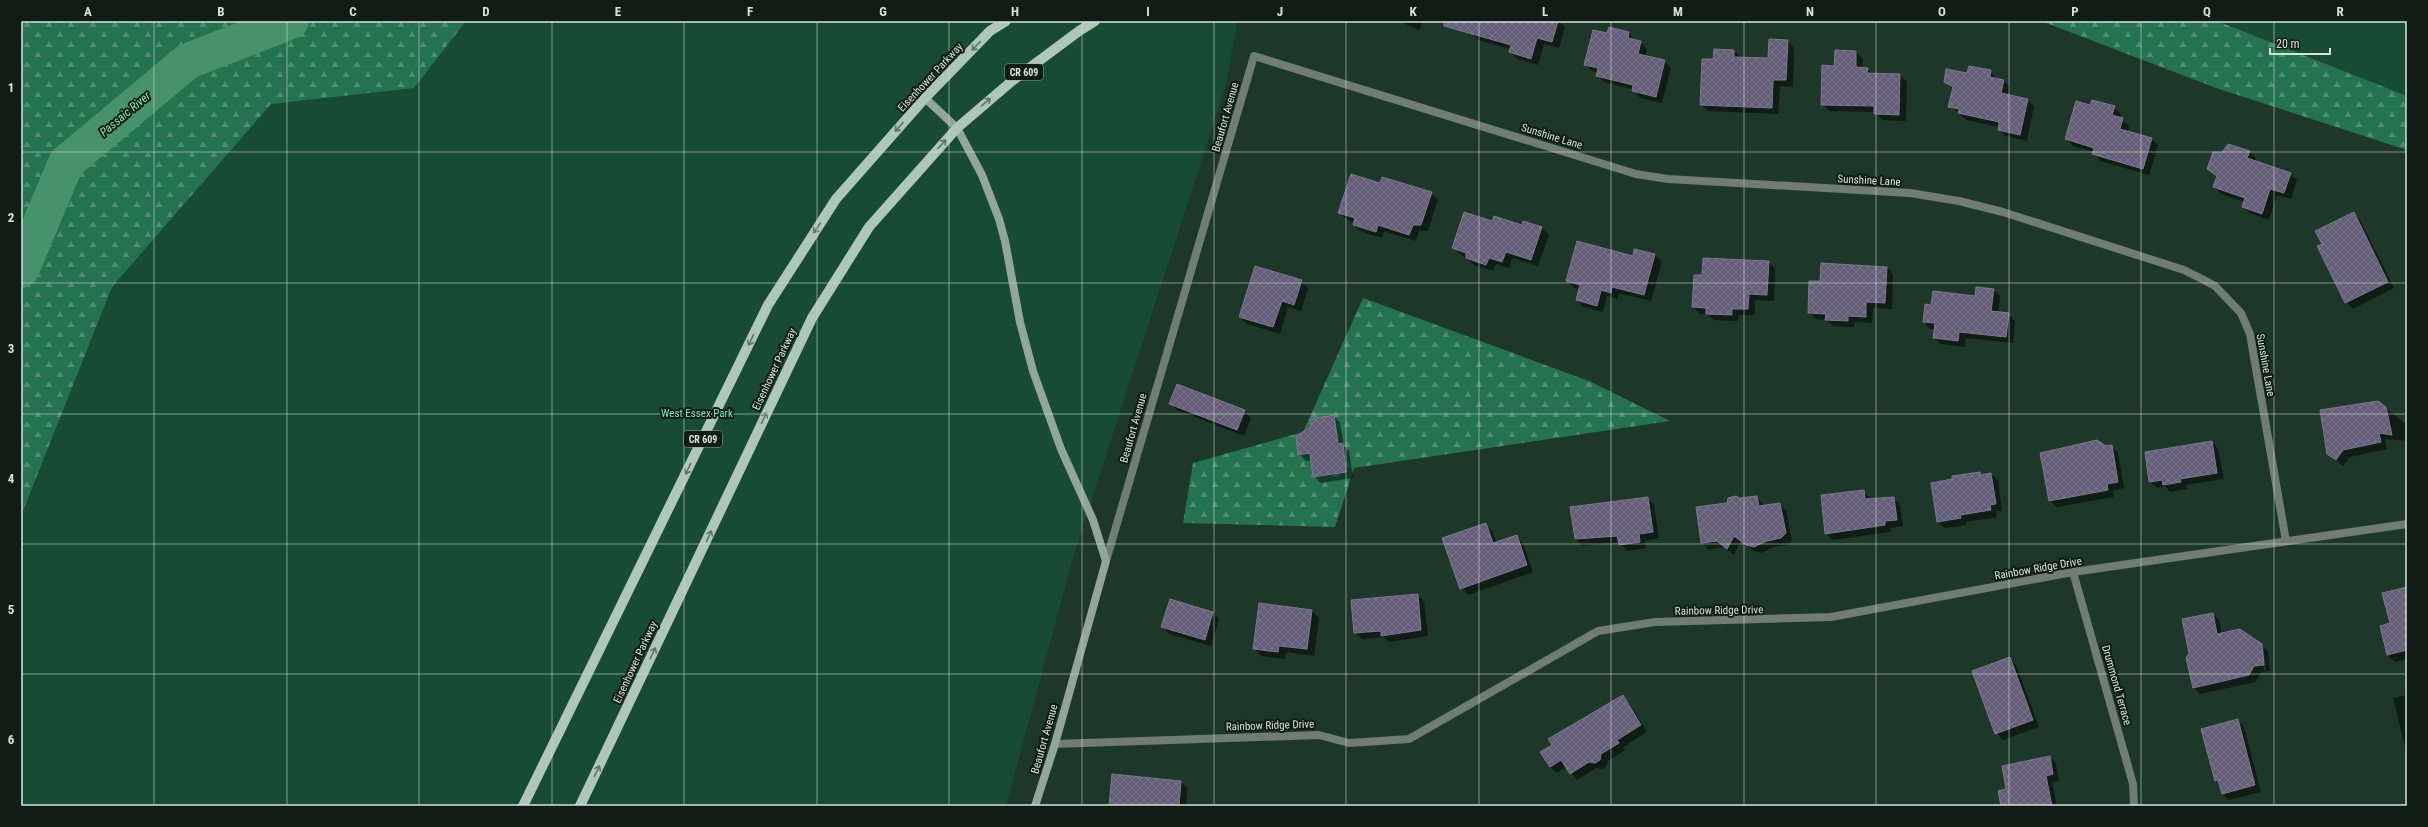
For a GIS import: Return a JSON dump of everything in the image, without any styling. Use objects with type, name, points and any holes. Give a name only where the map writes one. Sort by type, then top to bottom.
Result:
[{"type":"main road","name":"Eisenhower Parkway","points":[[523,806],[768,305],[836,199],[925,98],[990,31],[1006,21]]},
{"type":"main road","name":"Eisenhower Parkway","points":[[580,806],[812,318],[869,227],[956,128],[1012,81],[1079,31],[1095,21]]},
{"type":"street","name":"Sunshine Lane","points":[[1254,56],[1636,174],[1668,180],[1910,193],[1959,201],[2003,212],[2195,275],[2215,286],[2230,300],[2241,313],[2250,334],[2286,541]]},
{"type":"street","name":"Beaufort Avenue","points":[[1035,806],[1055,744],[1106,561],[1254,56]]},
{"type":"street","points":[[925,98],[956,128],[982,175],[1000,219],[1020,322],[1033,371],[1061,449],[1093,520],[1106,561]]},
{"type":"street","name":"Rainbow Ridge Drive","points":[[1055,744],[1319,735],[1349,743],[1409,739],[1598,631],[1655,622],[1831,617],[2073,572],[2407,524]]},
{"type":"street","name":"Drummond Terrace","points":[[2073,572],[2133,784],[2134,806]]},
{"type":"green space","points":[[21,21],[662,21],[21,806]]},
{"type":"green space","name":"West Essex Park","points":[[466,21],[1237,21],[1226,85],[1074,554],[1006,806],[21,806],[21,516],[112,287],[271,104],[414,88]]},
{"type":"green space","points":[[2041,21],[2376,21],[2407,61],[2407,150],[2216,88]]},
{"type":"green space","points":[[2217,21],[2407,21],[2407,96]]},
{"type":"green space","points":[[1363,298],[1589,381],[1670,421],[1354,468],[1335,527],[1183,523],[1193,463],[1303,432]]},
{"type":"building","points":[[1444,21],[1558,21],[1552,42],[1537,38],[1531,59],[1509,52],[1511,45],[1444,26]]},
{"type":"building","points":[[1609,27],[1629,32],[1628,38],[1641,41],[1638,54],[1665,60],[1656,97],[1632,91],[1633,85],[1596,76],[1598,68],[1584,65],[1593,30],[1607,33]]},
{"type":"building","points":[[1769,39],[1788,40],[1786,80],[1773,80],[1772,108],[1700,105],[1702,59],[1713,59],[1714,49],[1734,50],[1734,57],[1768,58]]},
{"type":"building","points":[[1835,50],[1856,51],[1856,67],[1868,68],[1867,73],[1900,74],[1899,115],[1874,114],[1874,106],[1821,105],[1822,65],[1834,66]]},
{"type":"building","points":[[1969,66],[1991,70],[1990,77],[2004,80],[2001,93],[2028,99],[2020,135],[1998,130],[1999,122],[1958,113],[1959,109],[1948,107],[1953,87],[1944,82],[1946,69],[1967,73]]},
{"type":"building","points":[[2092,100],[2115,106],[2112,115],[2123,118],[2120,129],[2152,138],[2143,169],[2092,154],[2094,148],[2065,139],[2076,101],[2090,105]]},
{"type":"building","points":[[2228,144],[2250,151],[2247,158],[2291,173],[2284,193],[2270,189],[2262,214],[2242,207],[2245,198],[2213,187],[2217,176],[2207,169],[2213,152],[2222,152]]},
{"type":"building","points":[[1351,174],[1380,183],[1382,177],[1432,192],[1421,225],[1413,225],[1409,235],[1378,225],[1376,232],[1353,225],[1355,218],[1338,213]]},
{"type":"building","points":[[1464,212],[1492,221],[1494,216],[1522,225],[1523,221],[1542,227],[1531,260],[1506,252],[1502,262],[1489,258],[1486,265],[1466,258],[1466,253],[1452,248]]},
{"type":"building","points":[[2354,212],[2388,282],[2345,303],[2317,246],[2322,244],[2315,231]]},
{"type":"building","points":[[1577,241],[1633,256],[1634,249],[1655,254],[1644,295],[1612,287],[1611,293],[1601,290],[1597,306],[1576,300],[1580,285],[1566,281]]},
{"type":"building","points":[[1703,258],[1769,261],[1767,295],[1749,294],[1748,309],[1732,309],[1732,315],[1706,314],[1706,308],[1692,307],[1694,275],[1702,275]]},
{"type":"building","points":[[1821,263],[1887,267],[1885,303],[1866,302],[1866,317],[1848,316],[1848,321],[1825,320],[1826,314],[1808,313],[1809,281],[1820,281]]},
{"type":"building","points":[[1255,266],[1302,280],[1294,305],[1282,301],[1273,327],[1239,317]]},
{"type":"building","points":[[1976,287],[1994,289],[1991,311],[2009,313],[2006,337],[1959,332],[1958,341],[1933,338],[1935,323],[1923,322],[1925,304],[1931,305],[1933,291],[1975,296]]},
{"type":"building","points":[[1177,384],[1245,410],[1237,430],[1169,404]]},
{"type":"building","points":[[2378,401],[2386,407],[2392,435],[2379,433],[2381,442],[2343,450],[2336,460],[2327,454],[2320,410]]},
{"type":"building","points":[[1334,415],[1338,444],[1343,443],[1346,472],[1313,477],[1310,453],[1298,455],[1296,436],[1311,427],[1310,419]]},
{"type":"building","points":[[2097,440],[2106,446],[2112,445],[2118,482],[2107,484],[2108,490],[2049,501],[2040,453]]},
{"type":"building","points":[[2212,441],[2217,473],[2180,479],[2181,482],[2163,485],[2162,480],[2149,482],[2145,452]]},
{"type":"building","points":[[1980,472],[1981,475],[1991,473],[1996,504],[1990,505],[1991,510],[1960,515],[1961,518],[1937,522],[1931,483],[1952,479],[1952,476]]},
{"type":"building","points":[[1864,490],[1865,499],[1894,497],[1897,520],[1885,521],[1885,525],[1825,534],[1821,495]]},
{"type":"building","points":[[1736,496],[1739,498],[1757,496],[1759,506],[1780,503],[1786,533],[1781,538],[1767,541],[1754,547],[1746,545],[1734,536],[1727,549],[1717,541],[1701,543],[1696,507],[1727,503],[1728,498]]},
{"type":"building","points":[[1648,497],[1653,532],[1639,534],[1640,542],[1619,545],[1617,536],[1575,539],[1570,507]]},
{"type":"building","points":[[1486,523],[1493,543],[1517,535],[1527,565],[1460,589],[1442,538]]},
{"type":"building","points":[[2407,587],[2407,650],[2387,655],[2380,626],[2390,623],[2382,593]]},
{"type":"building","points":[[1418,594],[1421,630],[1381,636],[1381,631],[1354,633],[1351,600]]},
{"type":"building","points":[[1170,599],[1213,612],[1205,640],[1161,627]]},
{"type":"building","points":[[1259,603],[1312,610],[1307,649],[1279,646],[1278,652],[1253,649]]},
{"type":"building","points":[[2213,613],[2217,634],[2240,629],[2262,644],[2264,665],[2254,666],[2249,675],[2193,688],[2186,658],[2189,653],[2182,619]]},
{"type":"building","points":[[2010,657],[2033,720],[1995,734],[1972,671]]},
{"type":"building","points":[[1623,695],[1641,725],[1617,740],[1619,743],[1601,754],[1600,760],[1595,763],[1589,762],[1570,774],[1561,760],[1550,767],[1540,752],[1552,745],[1548,739]]},
{"type":"building","points":[[2238,719],[2255,785],[2222,794],[2218,780],[2215,781],[2201,729]]},
{"type":"building","points":[[2050,756],[2053,774],[2046,776],[2052,806],[2001,806],[1998,791],[2006,789],[2002,766]]},
{"type":"building","points":[[1112,774],[1181,781],[1179,806],[1109,806]]},
{"type":"waterway","name":"Passaic River","points":[[21,270],[66,163],[188,61],[291,21]]}]
